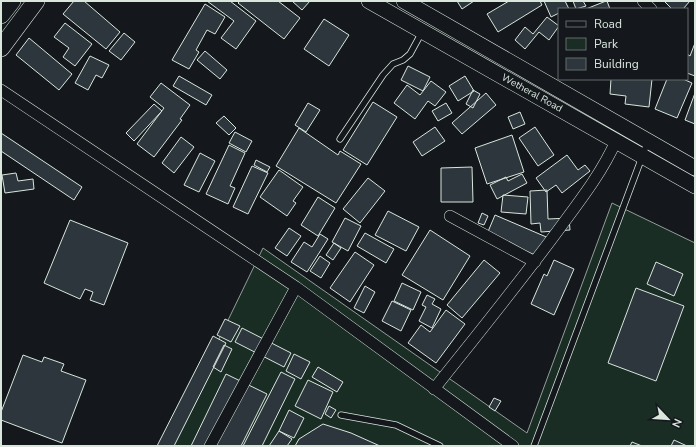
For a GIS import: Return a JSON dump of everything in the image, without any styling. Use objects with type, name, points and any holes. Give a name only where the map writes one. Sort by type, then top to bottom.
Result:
[{"type":"main road","points":[[1,15],[12,1]]},
{"type":"main road","points":[[1,48],[36,1]]},
{"type":"main road","name":"Wetheral Road","points":[[369,1],[695,186]]},
{"type":"main road","name":"Wetheral Road","points":[[404,1],[695,168]]},
{"type":"street","points":[[1,90],[296,287],[513,446]]},
{"type":"street","points":[[434,389],[535,262],[596,178],[608,160],[616,141]]},
{"type":"street","points":[[450,216],[535,262]]},
{"type":"street","points":[[210,446],[296,287]]},
{"type":"lane","points":[[340,138],[383,75],[394,64],[403,60],[410,54],[422,32]]},
{"type":"lane","points":[[534,446],[648,141]]},
{"type":"lane","points":[[341,415],[396,425],[440,446]]},
{"type":"green space","points":[[612,203],[695,243],[695,446],[167,446],[263,248],[527,433]]},
{"type":"building","points":[[74,1],[84,1],[120,32],[106,49],[63,14]]},
{"type":"building","points":[[207,1],[230,1],[256,21],[236,49],[221,38],[234,21]]},
{"type":"building","points":[[240,1],[278,1],[300,18],[284,39],[238,3]]},
{"type":"building","points":[[292,1],[310,1],[302,10]]},
{"type":"building","points":[[457,1],[474,1],[462,9]]},
{"type":"building","points":[[509,1],[540,1],[542,5],[498,32],[487,14]]},
{"type":"building","points":[[544,1],[565,1],[568,8],[558,8],[558,14],[551,17]]},
{"type":"building","points":[[573,1],[583,1],[586,6],[579,8],[576,8]]},
{"type":"building","points":[[606,1],[610,8],[588,8]]},
{"type":"building","points":[[664,1],[690,1],[684,8],[671,8]]},
{"type":"building","points":[[205,4],[225,17],[215,34],[207,30],[196,50],[199,52],[189,69],[172,60]]},
{"type":"building","points":[[547,17],[558,25],[549,40],[539,32],[525,49],[515,40],[525,27],[533,34]]},
{"type":"building","points":[[324,19],[349,35],[329,66],[304,49]]},
{"type":"building","points":[[65,23],[92,44],[75,66],[63,57],[69,48],[54,37]]},
{"type":"building","points":[[124,33],[135,42],[121,60],[109,51]]},
{"type":"building","points":[[29,38],[72,74],[59,90],[16,55]]},
{"type":"building","points":[[695,43],[695,76],[688,73],[688,55],[690,56]]},
{"type":"building","points":[[205,51],[227,70],[220,79],[197,60]]},
{"type":"building","points":[[90,56],[109,65],[102,78],[96,75],[88,90],[75,83]]},
{"type":"building","points":[[408,66],[430,77],[423,91],[401,80]]},
{"type":"building","points":[[179,76],[212,95],[206,105],[173,86]]},
{"type":"building","points":[[465,76],[474,91],[458,101],[449,86]]},
{"type":"building","points":[[611,80],[652,80],[649,107],[625,104],[626,96],[610,94]]},
{"type":"building","points":[[667,80],[685,80],[692,83],[677,118],[655,109]]},
{"type":"building","points":[[431,81],[446,92],[435,106],[428,101],[415,119],[394,103],[407,85],[420,95]]},
{"type":"building","points":[[161,83],[190,105],[180,119],[182,120],[154,157],[137,144],[164,108],[150,97]]},
{"type":"building","points":[[473,90],[480,94],[473,108],[466,104]]},
{"type":"building","points":[[486,93],[496,105],[462,134],[452,123]]},
{"type":"building","points":[[695,93],[695,124],[685,120]]},
{"type":"building","points":[[373,102],[397,117],[367,165],[343,150]]},
{"type":"building","points":[[308,103],[320,110],[306,132],[295,125]]},
{"type":"building","points":[[446,103],[452,113],[438,121],[432,111]]},
{"type":"building","points":[[154,104],[162,111],[134,141],[126,133]]},
{"type":"building","points":[[520,112],[525,124],[513,129],[508,117]]},
{"type":"building","points":[[224,116],[236,128],[229,135],[216,123]]},
{"type":"building","points":[[435,127],[445,141],[422,156],[413,142]]},
{"type":"building","points":[[535,127],[554,155],[538,166],[519,138]]},
{"type":"building","points":[[299,128],[338,155],[340,151],[361,164],[336,203],[276,166]]},
{"type":"building","points":[[235,132],[252,141],[246,152],[229,143]]},
{"type":"building","points":[[1,133],[82,187],[74,200],[1,151]]},
{"type":"building","points":[[512,135],[524,172],[487,184],[475,148]]},
{"type":"building","points":[[181,137],[194,147],[174,173],[162,163]]},
{"type":"building","points":[[229,145],[245,153],[230,186],[235,188],[228,204],[206,194]]},
{"type":"building","points":[[200,153],[215,161],[199,192],[184,185]]},
{"type":"building","points":[[567,155],[578,170],[585,165],[590,171],[562,193],[556,185],[546,192],[536,178]]},
{"type":"building","points":[[256,160],[270,167],[267,172],[254,165]]},
{"type":"building","points":[[252,166],[268,173],[248,214],[233,207]]},
{"type":"building","points":[[472,167],[473,202],[441,202],[441,168]]},
{"type":"building","points":[[279,170],[303,187],[293,201],[296,203],[287,216],[260,197]]},
{"type":"building","points":[[16,173],[18,181],[33,179],[34,189],[5,193],[2,175]]},
{"type":"building","points":[[522,174],[527,183],[497,199],[490,185],[506,177],[508,181]]},
{"type":"building","points":[[368,178],[385,191],[360,223],[343,209]]},
{"type":"building","points":[[547,190],[548,219],[569,218],[570,230],[541,232],[540,223],[531,224],[530,191]]},
{"type":"building","points":[[503,195],[528,197],[526,214],[501,212]]},
{"type":"building","points":[[318,197],[335,208],[318,236],[301,225]]},
{"type":"building","points":[[388,211],[419,227],[406,251],[375,235]]},
{"type":"building","points":[[482,213],[488,216],[484,225],[478,223]]},
{"type":"building","points":[[495,215],[551,239],[537,256],[487,234]]},
{"type":"building","points":[[345,218],[361,226],[348,251],[332,242]]},
{"type":"building","points":[[70,220],[128,243],[104,305],[90,300],[93,292],[85,289],[80,299],[44,283]]},
{"type":"building","points":[[289,228],[301,236],[287,256],[275,248]]},
{"type":"building","points":[[430,230],[470,256],[443,300],[402,275]]},
{"type":"building","points":[[365,233],[394,249],[386,263],[357,246]]},
{"type":"building","points":[[320,234],[328,239],[307,272],[291,262],[304,242],[312,247]]},
{"type":"building","points":[[334,243],[341,248],[333,260],[326,255]]},
{"type":"building","points":[[355,252],[374,265],[350,302],[330,288]]},
{"type":"building","points":[[320,256],[330,263],[321,278],[310,271]]},
{"type":"building","points":[[484,260],[500,273],[462,318],[447,305]]},
{"type":"building","points":[[554,260],[574,269],[554,315],[531,304],[544,274],[547,276]]},
{"type":"building","points":[[656,262],[683,274],[674,296],[647,284]]},
{"type":"building","points":[[402,283],[421,292],[413,310],[394,301]]},
{"type":"building","points":[[365,286],[375,292],[364,313],[354,308]]},
{"type":"building","points":[[636,288],[684,306],[656,381],[608,363]]},
{"type":"building","points":[[427,295],[435,299],[432,304],[441,309],[432,328],[419,321],[426,307],[422,305]]},
{"type":"building","points":[[392,301],[411,310],[401,331],[382,321]]},
{"type":"building","points":[[446,310],[465,324],[436,363],[408,343],[421,325],[430,332]]},
{"type":"building","points":[[225,319],[240,326],[231,342],[217,335]]},
{"type":"building","points":[[242,328],[291,353],[284,367],[235,342]]},
{"type":"building","points":[[213,336],[226,343],[174,446],[157,446]]},
{"type":"building","points":[[224,345],[232,349],[221,372],[213,367]]},
{"type":"building","points":[[294,354],[310,362],[301,379],[286,371]]},
{"type":"building","points":[[23,355],[42,362],[44,357],[64,364],[61,371],[86,380],[62,443],[1,420],[1,412]]},
{"type":"building","points":[[318,367],[343,382],[337,392],[312,377]]},
{"type":"building","points":[[281,372],[295,379],[262,446],[243,446]]},
{"type":"building","points":[[226,374],[267,394],[241,446],[191,446]]},
{"type":"building","points":[[308,380],[333,392],[321,419],[295,406]]},
{"type":"building","points":[[494,398],[501,401],[495,411],[489,407]]},
{"type":"building","points":[[329,406],[336,410],[331,418],[325,414]]},
{"type":"building","points":[[289,410],[304,418],[294,438],[279,431]]},
{"type":"building","points":[[323,424],[351,433],[380,446],[295,446],[299,439]]},
{"type":"building","points":[[279,431],[292,439],[287,446],[269,446]]},
{"type":"building","points":[[674,440],[687,446],[671,446]]},
{"type":"building","points":[[632,442],[642,446],[630,446]]}]
